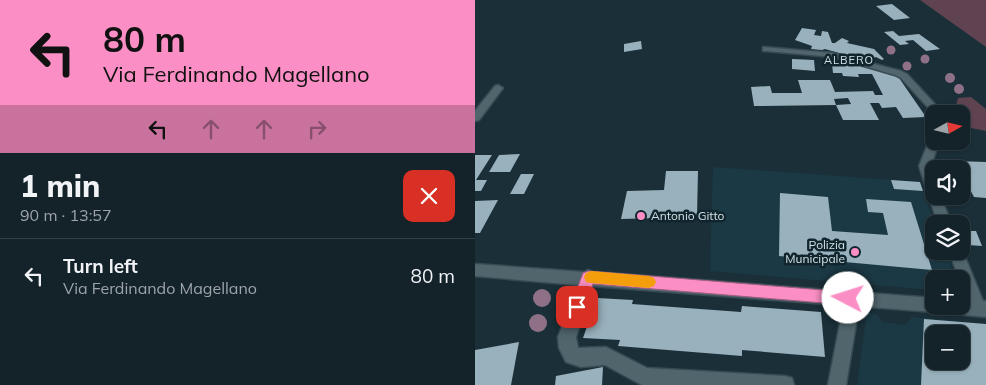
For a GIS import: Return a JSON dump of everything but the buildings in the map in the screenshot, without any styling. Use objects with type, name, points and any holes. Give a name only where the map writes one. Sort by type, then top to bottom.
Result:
[{"type":"street","points":[[766,49],[833,55],[898,73],[904,76],[931,105]]},
{"type":"street","points":[[475,118],[499,88]]},
{"type":"street","points":[[960,260],[982,309]]},
{"type":"street","points":[[475,270],[588,277],[925,304]]},
{"type":"street","points":[[588,277],[567,337],[568,348],[572,356],[581,358],[606,356],[645,381],[785,385]]},
{"type":"street","points":[[837,385],[849,318],[848,298]]},
{"type":"shaded area","points":[[920,0],[986,0],[986,47]]},
{"type":"shaded area","points":[[971,97],[986,109],[986,131],[970,128],[970,105],[956,105],[958,98]]},
{"type":"shaded area","points":[[713,167],[920,182],[925,196],[925,205],[928,205],[932,215],[925,215],[925,260],[949,260],[953,270],[925,270],[925,289],[710,271]]},
{"type":"shaded area","points":[[867,312],[875,313],[883,322],[905,325],[912,317],[986,324],[986,385],[857,385]]},
{"type":"slow traffic","points":[[591,277],[649,282]]},
{"type":"place","name":"Antonio Gitto","points":[[641,216]]},
{"type":"place","name":"Polizia Municipale","points":[[855,252]]},
{"type":"district","name":"ALBERO","points":[[849,60]]},
{"type":"route","points":[[577,307],[588,277],[848,298]]}]
